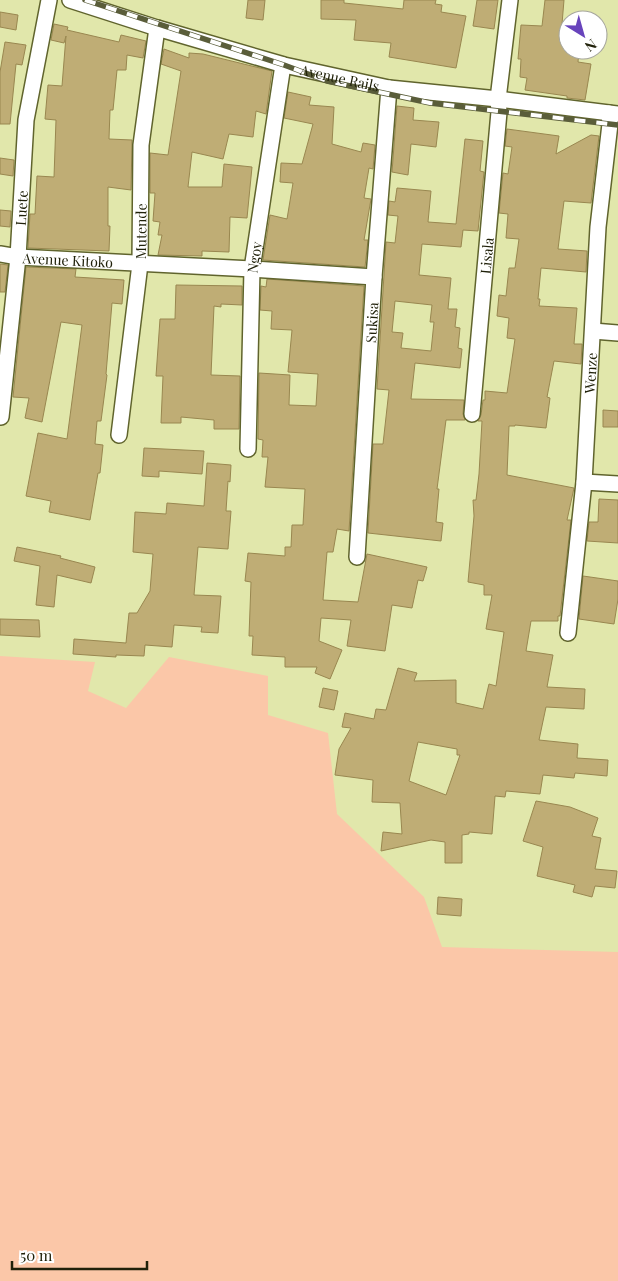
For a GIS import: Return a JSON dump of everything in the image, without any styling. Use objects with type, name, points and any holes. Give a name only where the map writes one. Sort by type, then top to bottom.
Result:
[{"type":"street","name":"Luete","points":[[1,417],[18,257],[26,120],[49,0]]},
{"type":"street","name":"Avenue Rails","points":[[70,0],[283,65],[389,88],[498,99],[614,114]]},
{"type":"street","name":"Lisala","points":[[472,414],[499,112],[498,99],[510,0]]},
{"type":"street","name":"Mutende","points":[[119,435],[140,264],[141,145],[157,28]]},
{"type":"street","name":"Ngoy","points":[[248,449],[252,269],[283,65]]},
{"type":"street","name":"Sukisa","points":[[357,557],[374,277],[389,88]]},
{"type":"street","name":"Wenze","points":[[568,633],[584,482],[598,227],[610,124],[614,114]]},
{"type":"street","name":"Avenue Kitoko","points":[[0,254],[18,257],[374,277]]},
{"type":"street","points":[[593,331],[618,332]]},
{"type":"street","points":[[584,482],[618,484]]},
{"type":"shaded area","points":[[0,656],[95,662],[88,691],[126,708],[169,657],[268,676],[268,715],[328,733],[337,814],[424,897],[442,947],[618,952],[618,1281],[0,1281]]},
{"type":"building","points":[[248,0],[265,0],[263,20],[246,18]]},
{"type":"building","points":[[321,0],[344,0],[344,3],[403,9],[404,0],[436,0],[435,4],[442,5],[441,12],[466,16],[456,68],[389,57],[391,43],[354,40],[356,20],[321,19]]},
{"type":"building","points":[[477,0],[498,0],[494,29],[473,26]]},
{"type":"building","points":[[545,0],[564,0],[563,10],[558,10],[558,60],[578,60],[578,62],[591,64],[585,100],[525,90],[527,78],[520,77],[521,59],[518,59],[521,25],[542,26]]},
{"type":"building","points":[[0,12],[18,15],[16,30],[0,27]]},
{"type":"building","points":[[54,24],[68,27],[67,30],[119,42],[121,35],[146,41],[143,58],[127,55],[126,70],[117,70],[113,110],[110,110],[109,139],[132,140],[131,190],[108,187],[109,251],[28,248],[30,214],[35,214],[37,176],[54,177],[56,120],[45,119],[48,85],[62,86],[66,36],[64,43],[51,40]]},
{"type":"building","points":[[5,42],[26,45],[22,65],[16,64],[10,124],[0,124],[0,72]]},
{"type":"building","points":[[164,49],[189,58],[189,53],[203,54],[272,71],[266,114],[256,111],[253,137],[229,134],[223,159],[192,152],[188,187],[222,187],[224,164],[252,167],[247,218],[230,217],[229,252],[202,251],[202,256],[158,255],[162,235],[158,235],[160,222],[153,221],[155,193],[150,193],[150,153],[168,155],[181,71],[161,64]]},
{"type":"building","points":[[288,92],[311,97],[309,105],[334,107],[332,144],[361,152],[363,143],[375,145],[373,169],[369,168],[364,198],[371,199],[364,240],[368,240],[365,267],[263,260],[270,215],[287,219],[293,183],[280,182],[281,163],[302,164],[313,124],[284,118]]},
{"type":"building","points":[[397,106],[414,108],[413,120],[439,122],[436,147],[411,144],[408,175],[392,172]]},
{"type":"building","points":[[507,129],[559,136],[556,154],[591,135],[599,136],[591,203],[564,201],[558,249],[587,251],[586,272],[541,268],[538,299],[540,299],[539,306],[577,308],[574,344],[582,344],[581,364],[554,361],[547,397],[550,398],[546,428],[509,426],[507,475],[574,488],[567,520],[571,520],[560,616],[558,616],[558,621],[531,621],[526,651],[553,655],[547,687],[585,689],[584,709],[546,707],[539,740],[578,744],[577,758],[608,760],[607,776],[575,773],[574,778],[543,775],[540,794],[506,791],[505,797],[495,796],[492,834],[469,832],[469,834],[462,835],[462,863],[445,863],[445,842],[431,840],[381,851],[383,832],[402,834],[400,803],[372,802],[373,780],[335,775],[339,749],[351,728],[342,727],[345,713],[374,719],[376,709],[386,710],[398,668],[417,673],[414,681],[456,680],[456,703],[483,709],[489,684],[496,686],[504,632],[486,629],[492,595],[484,595],[484,585],[468,582],[474,516],[473,500],[476,500],[479,474],[482,421],[478,421],[481,415],[483,400],[485,400],[485,391],[507,393],[515,339],[507,338],[509,318],[497,316],[499,295],[506,296],[509,268],[515,268],[519,239],[506,238],[508,214],[499,213],[503,173],[508,174],[512,147],[505,146]],"holes":[[[418,742],[457,749],[457,755],[460,755],[446,795],[409,781]]]},
{"type":"building","points":[[465,139],[483,141],[480,171],[484,172],[478,231],[463,230],[461,247],[422,244],[419,275],[451,278],[448,309],[457,309],[455,327],[460,328],[458,348],[462,349],[460,368],[415,363],[411,399],[464,400],[463,414],[465,420],[446,420],[437,489],[439,489],[436,522],[443,523],[441,541],[368,533],[373,444],[383,444],[389,390],[377,389],[386,242],[395,243],[398,216],[388,215],[389,201],[395,202],[397,188],[431,191],[428,222],[456,224]],"holes":[[[395,301],[432,305],[430,322],[434,322],[431,351],[401,348],[403,333],[392,332]]]},
{"type":"building","points":[[0,158],[14,160],[13,176],[0,174]]},
{"type":"building","points":[[0,210],[11,211],[10,227],[0,226]]},
{"type":"building","points":[[0,264],[8,265],[5,292],[0,292]]},
{"type":"building","points":[[26,267],[76,269],[75,277],[124,280],[122,304],[112,303],[107,375],[101,421],[97,421],[95,444],[103,445],[100,473],[98,473],[90,520],[49,512],[51,501],[26,496],[38,433],[67,439],[82,325],[61,322],[42,422],[25,418],[29,398],[13,397]]},
{"type":"building","points":[[267,279],[364,286],[349,531],[337,529],[333,552],[327,552],[323,600],[358,602],[367,554],[427,567],[423,581],[418,580],[412,608],[392,605],[385,651],[347,646],[351,620],[321,618],[319,641],[342,650],[330,679],[315,673],[317,667],[285,667],[285,657],[252,655],[253,636],[249,636],[251,582],[245,581],[248,553],[285,556],[285,547],[291,547],[292,525],[303,525],[305,489],[265,487],[268,457],[262,457],[263,440],[258,439],[259,373],[290,375],[289,405],[316,406],[318,374],[288,372],[292,330],[271,329],[272,311],[260,310],[261,286],[266,287]]},
{"type":"building","points":[[176,285],[242,286],[242,305],[221,304],[221,307],[214,306],[211,375],[240,376],[239,429],[214,429],[214,420],[181,417],[181,423],[161,423],[163,376],[156,376],[160,319],[175,319]]},
{"type":"building","points":[[603,410],[618,411],[618,427],[603,427]]},
{"type":"building","points":[[144,448],[204,451],[202,474],[159,471],[159,477],[142,476]]},
{"type":"building","points":[[207,463],[231,465],[226,511],[231,511],[228,549],[198,547],[194,595],[221,596],[218,633],[201,632],[202,627],[174,625],[172,647],[145,645],[144,656],[116,655],[116,657],[73,654],[74,639],[126,643],[129,613],[137,613],[150,591],[153,554],[133,552],[135,512],[166,514],[167,503],[204,506]]},
{"type":"building","points":[[599,499],[618,500],[618,543],[587,541],[589,522],[598,522]]},
{"type":"building","points":[[17,547],[61,556],[60,558],[95,567],[91,583],[57,575],[54,607],[36,605],[40,566],[14,561]]},
{"type":"building","points":[[583,576],[618,581],[618,599],[614,624],[579,619]]},
{"type":"building","points":[[0,619],[39,620],[40,637],[0,635]]},
{"type":"building","points":[[323,688],[338,691],[334,710],[319,707]]},
{"type":"building","points":[[536,801],[570,807],[598,818],[592,836],[601,838],[595,869],[617,871],[615,888],[595,886],[592,897],[573,892],[575,885],[537,876],[543,847],[523,841]]},
{"type":"building","points":[[438,897],[462,899],[461,916],[437,914]]},
{"type":"railway","points":[[85,0],[284,65],[327,81],[430,103],[618,125]]}]
